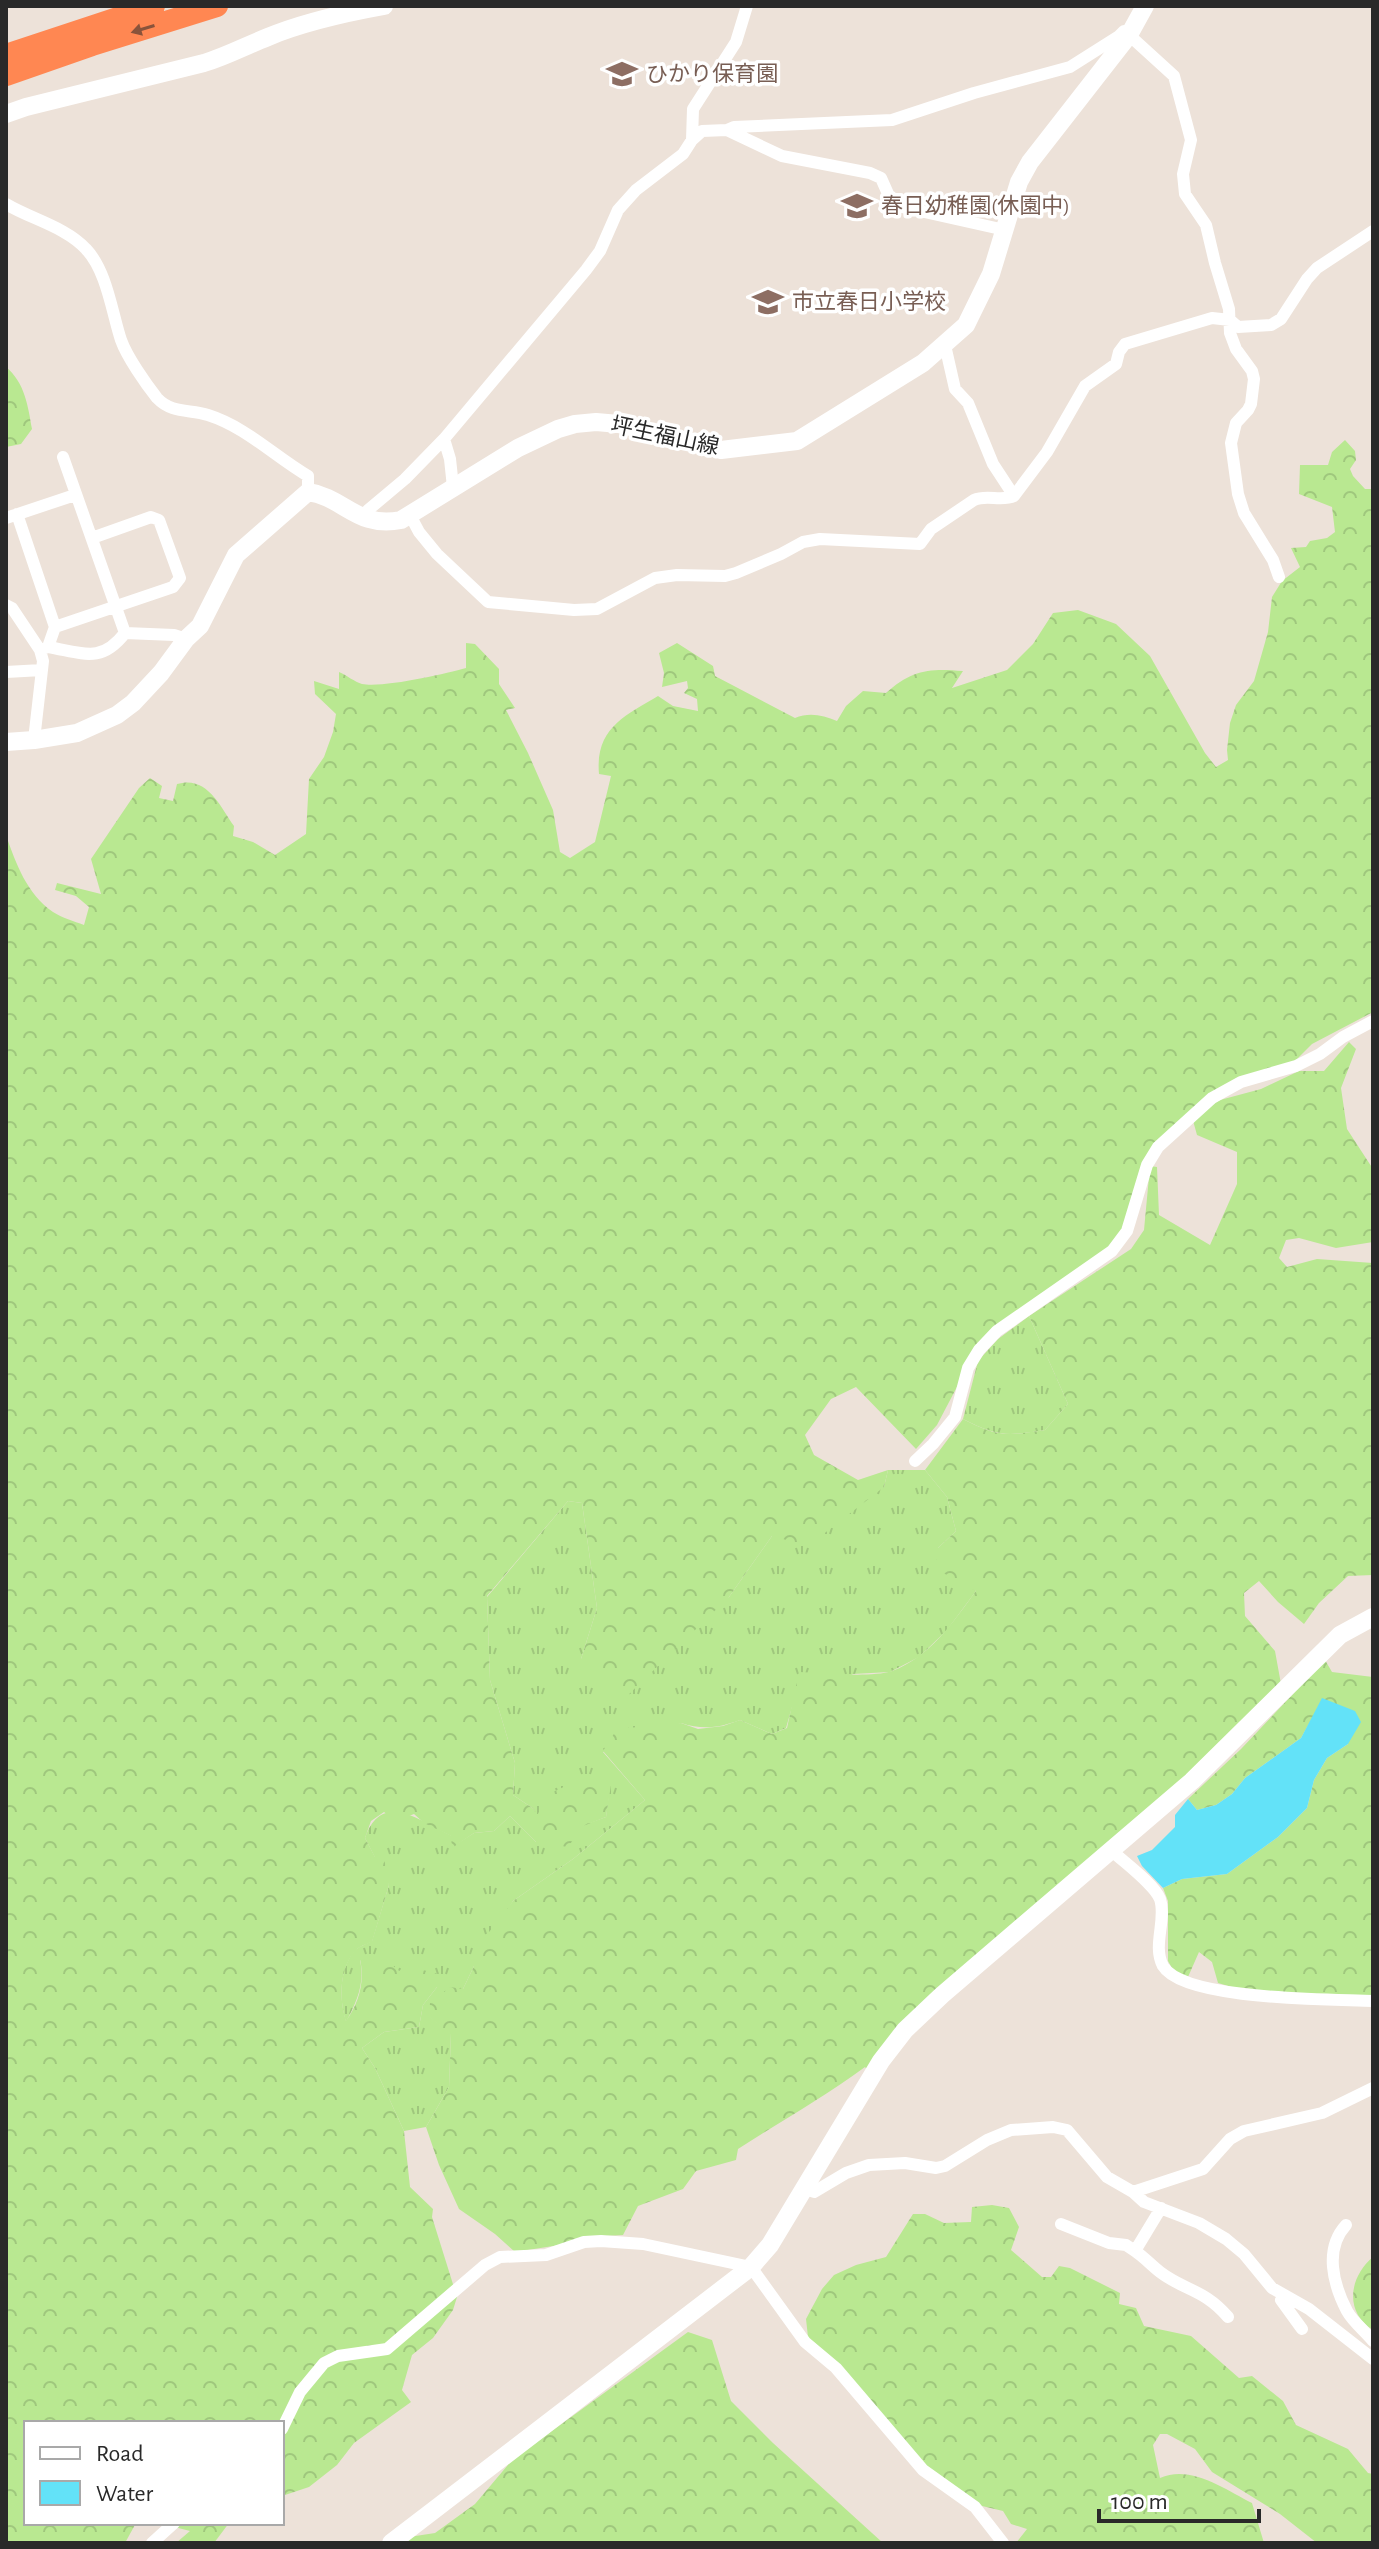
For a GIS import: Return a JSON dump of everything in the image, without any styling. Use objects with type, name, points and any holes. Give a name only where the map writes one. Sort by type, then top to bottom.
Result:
[{"type":"highway","points":[[6,55],[154,6]]},
{"type":"highway","points":[[6,75],[217,6]]},
{"type":"street","points":[[6,114],[204,63],[267,37],[320,20],[384,6]]},
{"type":"street","points":[[692,140],[693,109],[736,42],[747,6]]},
{"type":"street","points":[[308,492],[326,497],[364,519],[368,510],[405,479],[444,439],[593,260],[618,210],[636,190],[683,154],[702,131],[767,124],[892,120],[974,93],[1070,67],[1138,20],[1174,76],[1191,140],[1183,174],[1185,194],[1206,225],[1229,309],[1230,333],[1236,349],[1252,371],[1251,404],[1236,423],[1231,443],[1238,494],[1244,513],[1273,560],[1279,577]]},
{"type":"street","name":"坪生福山線","points":[[364,519],[391,522],[410,515],[518,448],[575,424],[619,424],[721,450],[797,441],[923,363],[966,325],[991,274],[1019,182],[1030,162],[1138,20]]},
{"type":"street","points":[[727,130],[782,156],[870,173],[881,178],[893,205],[1005,230]]},
{"type":"street","points":[[6,204],[59,230],[86,248],[96,263],[117,319],[122,342],[159,400],[170,408],[206,414],[240,429],[308,476],[308,492],[236,555],[200,626],[145,691],[117,715],[77,733],[6,742]]},
{"type":"street","points":[[410,515],[437,554],[488,602],[574,610],[597,609],[655,578],[736,573],[803,542],[820,539],[920,544],[931,529],[974,500],[981,497],[1006,500],[1014,496],[1047,452],[1085,386],[1116,364],[1125,344],[1212,318],[1230,320],[1238,327],[1271,325],[1281,319],[1317,268],[1373,231]]},
{"type":"street","points":[[945,345],[955,389],[968,403],[993,464],[1014,496]]},
{"type":"street","points":[[444,439],[453,487]]},
{"type":"street","points":[[63,457],[125,633]]},
{"type":"street","points":[[55,627],[12,516],[75,495]]},
{"type":"street","points":[[34,740],[44,649],[55,627],[173,587],[180,578],[159,520],[151,517],[92,538]]},
{"type":"street","points":[[6,605],[12,608],[44,649],[99,655],[115,646],[125,633]]},
{"type":"street","points":[[125,633],[174,635],[186,639]]},
{"type":"street","points":[[6,672],[42,670]]},
{"type":"street","points":[[915,1461],[955,1417],[968,1368],[979,1350],[997,1331],[1112,1251],[1127,1231],[1147,1165],[1158,1147],[1212,1098],[1259,1075],[1296,1066],[1373,1021]]},
{"type":"street","points":[[391,2543],[751,2267],[770,2245],[881,2061],[905,2030],[1192,1781],[1340,1635],[1373,1617]]},
{"type":"street","points":[[1112,1851],[1156,1892],[1161,1903],[1160,1955],[1164,1968],[1174,1975],[1232,1993],[1269,1998],[1373,2001]]},
{"type":"street","points":[[1133,2192],[1203,2169],[1230,2139],[1244,2131],[1322,2113],[1373,2088]]},
{"type":"street","points":[[806,2189],[814,2192],[846,2173],[869,2165],[905,2163],[936,2168],[945,2166],[987,2140],[1011,2130],[1053,2127],[1067,2130],[1107,2177],[1144,2202],[1199,2223],[1226,2239],[1244,2254],[1272,2288],[1309,2309],[1373,2359]]},
{"type":"street","points":[[1135,2251],[1161,2208]]},
{"type":"street","points":[[1061,2224],[1109,2243],[1126,2245],[1161,2273],[1216,2303],[1228,2317]]},
{"type":"street","points":[[1346,2225],[1334,2243],[1333,2270],[1348,2314],[1373,2341]]},
{"type":"street","points":[[284,2425],[300,2392],[324,2363],[338,2356],[387,2349],[485,2265],[500,2257],[546,2255],[584,2242],[643,2244],[751,2267],[805,2342],[836,2368],[923,2470],[975,2507],[1003,2543]]},
{"type":"street","points":[[1284,2296],[1281,2300],[1302,2329]]},
{"type":"street","points":[[152,2543],[172,2525]]},
{"type":"green space","points":[[6,367],[22,388],[32,429],[21,444],[6,447]]},
{"type":"green space","points":[[1345,440],[1355,451],[1356,460],[1350,469],[1353,476],[1365,489],[1373,489],[1373,1012],[1312,1044],[1294,1062],[1239,1078],[1154,1143],[1123,1229],[1109,1248],[994,1328],[937,1425],[916,1449],[856,1387],[831,1399],[805,1435],[814,1455],[858,1480],[888,1470],[884,1487],[808,1546],[772,1536],[729,1597],[624,1699],[581,1659],[597,1608],[582,1503],[568,1501],[487,1596],[490,1680],[515,1763],[513,1795],[534,1809],[537,1816],[547,1795],[578,1780],[611,1785],[606,1817],[583,1826],[568,1847],[536,1842],[510,1816],[494,1831],[474,1833],[452,1848],[451,1836],[424,1823],[414,1814],[396,1821],[384,1812],[371,1821],[365,1838],[375,1857],[384,1858],[389,1885],[372,1942],[356,1950],[343,1976],[342,2004],[346,2021],[360,1992],[360,1959],[388,1961],[399,1971],[408,1966],[438,1974],[437,1987],[423,2005],[419,2027],[384,2032],[362,2048],[375,2068],[404,2131],[410,2187],[433,2209],[432,2217],[457,2297],[453,2310],[433,2338],[412,2355],[402,2390],[411,2402],[354,2443],[337,2465],[309,2487],[284,2495],[284,2421],[24,2421],[24,2525],[135,2525],[125,2543],[6,2543],[6,835],[18,867],[36,896],[57,914],[84,925],[89,907],[76,896],[55,890],[57,883],[101,894],[91,859],[139,788],[150,778],[162,786],[159,798],[173,801],[177,784],[187,782],[205,788],[234,826],[233,836],[253,842],[275,855],[306,834],[309,779],[324,757],[333,732],[336,714],[315,694],[314,681],[339,689],[339,672],[359,683],[372,685],[456,671],[466,668],[466,643],[475,644],[499,669],[499,684],[515,708],[506,710],[553,810],[560,852],[570,858],[595,842],[611,776],[599,774],[599,759],[607,735],[614,726],[658,696],[673,706],[698,711],[697,699],[684,693],[688,688],[687,681],[662,687],[664,673],[659,653],[677,643],[713,666],[715,676],[795,718],[816,715],[837,721],[846,706],[863,691],[886,693],[904,679],[922,672],[963,671],[952,688],[1007,670],[1033,644],[1053,613],[1078,610],[1116,624],[1150,656],[1216,767],[1228,760],[1230,723],[1236,705],[1254,681],[1268,632],[1272,597],[1282,581],[1300,567],[1291,548],[1306,547],[1310,541],[1327,538],[1335,532],[1332,507],[1299,494],[1300,465],[1328,465],[1332,452]]},
{"type":"green space","points":[[1349,1042],[1356,1049],[1341,1088],[1347,1129],[1373,1169],[1373,1242],[1336,1248],[1299,1238],[1286,1240],[1279,1258],[1287,1267],[1317,1259],[1373,1263],[1373,1575],[1348,1576],[1319,1603],[1304,1624],[1259,1581],[1244,1593],[1245,1616],[1275,1651],[1281,1684],[1189,1779],[869,2072],[865,2067],[738,2149],[736,2160],[696,2171],[683,2189],[638,2206],[623,2235],[585,2237],[566,2244],[515,2252],[459,2209],[426,2127],[449,2087],[451,2034],[429,2017],[430,2003],[450,1987],[463,1989],[474,1966],[472,1954],[513,1901],[573,1859],[645,1800],[603,1751],[617,1729],[681,1723],[698,1729],[740,1720],[772,1734],[787,1728],[799,1672],[883,1673],[906,1665],[929,1648],[976,1591],[936,1569],[938,1548],[956,1531],[947,1497],[925,1470],[963,1419],[994,1432],[1032,1432],[1045,1430],[1068,1404],[1029,1316],[1131,1249],[1144,1230],[1150,1166],[1157,1167],[1159,1215],[1210,1245],[1237,1184],[1237,1152],[1197,1135],[1192,1117],[1220,1100],[1261,1089],[1299,1071],[1324,1071]]},
{"type":"green space","points":[[1029,1316],[1068,1404],[1045,1430],[1032,1432],[994,1432],[963,1419],[978,1361],[998,1339]]},
{"type":"green space","points":[[888,1470],[925,1470],[947,1497],[956,1531],[938,1548],[976,1591],[947,1630],[919,1657],[890,1672],[853,1674],[792,1707],[786,1728],[772,1734],[740,1720],[710,1727],[681,1723],[603,1752],[645,1800],[573,1859],[513,1901],[463,1989],[430,2017],[451,2033],[449,2087],[426,2127],[404,2131],[375,2068],[362,2048],[384,2032],[419,2027],[423,2005],[437,1987],[399,1971],[360,1960],[359,1992],[346,2022],[342,2004],[345,1967],[354,1951],[372,1941],[389,1885],[365,1838],[372,1823],[381,1815],[403,1813],[452,1836],[452,1847],[474,1833],[494,1831],[510,1816],[536,1842],[606,1817],[610,1785],[536,1817],[534,1809],[513,1795],[515,1763],[490,1680],[487,1597],[568,1501],[582,1503],[597,1608],[581,1659],[729,1597],[772,1536],[884,1487]]},
{"type":"green space","points":[[1325,1660],[1332,1672],[1373,1677],[1373,1997],[1242,1990],[1218,1983],[1212,1962],[1199,1952],[1188,1977],[1173,1970],[1168,1961],[1168,1901],[1163,1888],[1182,1879],[1227,1874],[1278,1837],[1307,1808],[1314,1780],[1327,1758],[1348,1744],[1311,1720],[1301,1738],[1245,1778],[1232,1794],[1216,1805],[1197,1810],[1188,1799],[1241,1749]]},
{"type":"green space","points":[[992,2205],[1009,2208],[1019,2227],[1011,2250],[1042,2277],[1051,2277],[1059,2266],[1070,2268],[1120,2293],[1119,2304],[1136,2308],[1144,2326],[1191,2336],[1239,2378],[1252,2376],[1283,2401],[1296,2425],[1348,2449],[1368,2473],[1373,2474],[1373,2543],[1317,2543],[1280,2514],[1212,2472],[1195,2449],[1167,2434],[1160,2434],[1153,2445],[1160,2478],[1171,2474],[1195,2476],[1252,2503],[1264,2543],[1016,2543],[1027,2529],[1011,2524],[1003,2511],[978,2505],[924,2466],[840,2367],[808,2337],[806,2319],[822,2289],[834,2275],[886,2257],[913,2214],[925,2214],[944,2223],[971,2222],[972,2207]]},
{"type":"green space","points":[[1373,2257],[1373,2330],[1357,2314],[1353,2294],[1359,2274]]},
{"type":"green space","points":[[688,2332],[712,2340],[731,2401],[883,2543],[403,2543],[409,2537],[435,2533],[475,2504],[512,2460]]},
{"type":"green space","points":[[167,2525],[228,2525],[214,2543],[176,2543],[190,2531]]},
{"type":"water","points":[[1322,1698],[1355,1711],[1361,1722],[1348,1744],[1327,1758],[1314,1780],[1307,1808],[1278,1837],[1227,1874],[1182,1879],[1163,1888],[1142,1866],[1137,1856],[1152,1850],[1175,1827],[1175,1815],[1188,1799],[1197,1810],[1216,1805],[1232,1794],[1245,1778],[1301,1738]]},
{"type":"place","name":"ひかり保育園","points":[[622,74]]},
{"type":"place","name":"春日幼稚園(休園中)","points":[[857,206]]},
{"type":"place","name":"市立春日小学校","points":[[768,302]]}]
